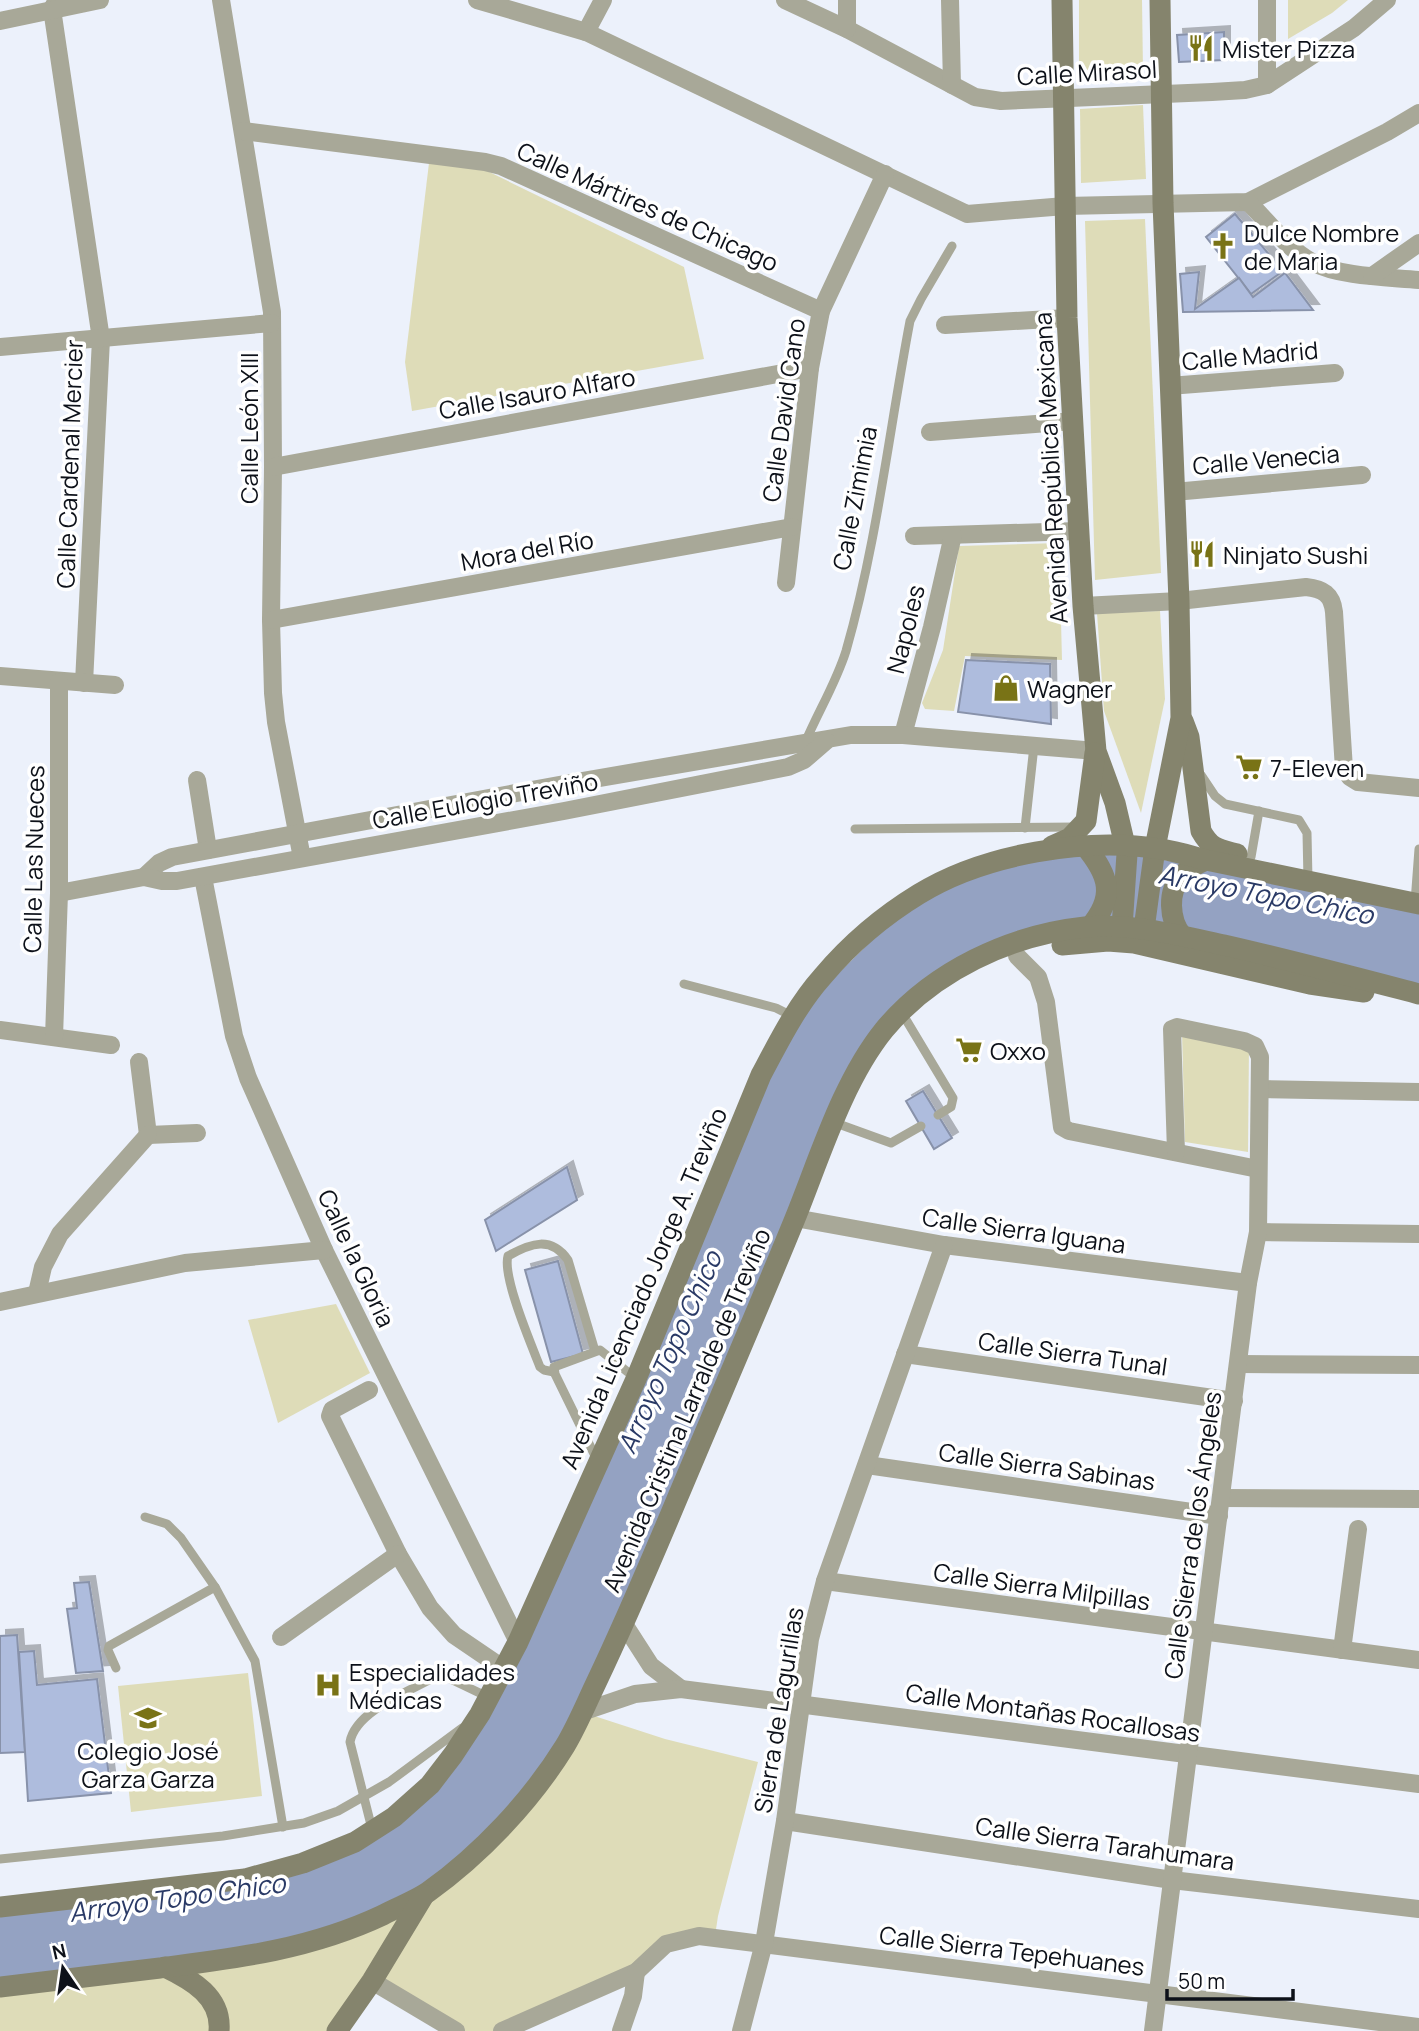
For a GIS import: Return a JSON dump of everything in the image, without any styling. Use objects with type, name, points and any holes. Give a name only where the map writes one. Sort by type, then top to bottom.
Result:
[{"type":"main road","name":"Avenida República Mexicana","points":[[1062,0],[1067,318],[1078,531],[1096,751],[1115,803],[1126,854],[1123,922]]},
{"type":"main road","points":[[1145,923],[1154,856],[1181,718],[1163,203],[1160,0]]},
{"type":"main road","points":[[1181,718],[1189,737],[1200,831],[1207,843],[1217,849],[1251,857],[1272,872]]},
{"type":"main road","points":[[1094,922],[1105,906],[1107,889],[1100,864],[1084,836],[1096,751]]},
{"type":"main road","points":[[1084,836],[1126,854],[1272,872],[1417,904]]},
{"type":"main road","name":"Avenida Licenciado Jorge A. Treviño","points":[[0,1907],[245,1879],[303,1863],[355,1842],[394,1817],[430,1785],[453,1755],[484,1705],[518,1642],[636,1378],[761,1075],[794,1017],[821,977],[853,943],[920,893],[975,869],[1034,853],[1070,838],[1084,836]]},
{"type":"main road","points":[[1179,931],[1171,906],[1176,884],[1199,863]]},
{"type":"main road","name":"Avenida Cristina Larralde de Treviño","points":[[0,1987],[244,1958],[317,1941],[352,1929],[424,1895],[464,1863],[500,1828],[539,1784],[567,1743],[625,1624],[833,1122],[859,1069],[879,1037],[901,1012],[925,993],[967,964],[1004,946],[1094,922],[1123,922],[1145,923],[1179,931],[1418,994]]},
{"type":"main road","points":[[925,993],[1017,956],[1079,942],[1108,941],[1134,943],[1310,984],[1383,995],[1418,994]]},
{"type":"main road","points":[[337,2031],[372,1981],[424,1895]]},
{"type":"main road","points":[[165,1967],[192,1982],[209,1997],[218,2011],[219,2031]]},
{"type":"street","points":[[0,21],[55,5],[100,0]]},
{"type":"street","name":"Calle León XIII","points":[[221,0],[272,323],[271,620],[276,722],[302,858]]},
{"type":"street","points":[[477,0],[586,32],[967,214],[1065,206],[1248,202],[1419,113]]},
{"type":"street","points":[[586,32],[603,0]]},
{"type":"street","name":"Calle Mirasol","points":[[785,0],[847,29],[975,97],[988,100],[1245,90],[1267,85],[1354,28],[1387,0]]},
{"type":"street","points":[[846,0],[847,29]]},
{"type":"street","points":[[950,0],[952,85]]},
{"type":"street","points":[[1267,0],[1267,85]]},
{"type":"street","name":"Calle Cardenal Mercier","points":[[55,5],[101,339],[84,683]]},
{"type":"street","name":"Calle Mártires de Chicago","points":[[243,131],[501,166],[821,310]]},
{"type":"street","name":"Calle David Cano","points":[[786,583],[810,368],[821,310],[885,174]]},
{"type":"street","points":[[1248,202],[1311,262],[1328,269],[1419,280]]},
{"type":"street","points":[[1372,276],[1419,243]]},
{"type":"street","points":[[945,325],[1067,318]]},
{"type":"street","points":[[0,347],[272,323]]},
{"type":"street","name":"Calle Isauro Alfaro","points":[[273,467],[810,368]]},
{"type":"street","name":"Calle Madrid","points":[[1169,386],[1335,373]]},
{"type":"street","points":[[930,432],[1074,421]]},
{"type":"street","name":"Calle Venecia","points":[[1174,492],[1362,475]]},
{"type":"street","name":"Mora del Río","points":[[271,620],[792,527]]},
{"type":"street","points":[[914,536],[1078,531]]},
{"type":"street","name":"Napoles","points":[[903,735],[953,535]]},
{"type":"street","points":[[1083,606],[1179,601],[1306,587],[1325,592],[1333,602],[1344,769],[1349,777],[1358,782],[1419,788]]},
{"type":"street","points":[[0,676],[115,685]]},
{"type":"street","name":"Calle Las Nueces","points":[[54,1037],[59,893],[59,682]]},
{"type":"street","name":"Calle Eulogio Treviño","points":[[59,893],[144,877],[169,882],[202,877],[564,811],[788,766],[804,752],[827,741],[851,735],[903,735],[1096,751]]},
{"type":"street","name":"Calle Eulogio Treviño","points":[[144,877],[166,859],[208,850],[559,785],[804,752]]},
{"type":"street","points":[[197,780],[208,850]]},
{"type":"street","points":[[559,785],[564,811]]},
{"type":"street","name":"Calle la Gloria","points":[[202,877],[238,1050],[248,1078],[324,1250],[518,1642]]},
{"type":"street","points":[[1017,956],[1038,977],[1046,1002],[1062,1127],[1258,1169]]},
{"type":"street","name":"Calle Sierra de los Ángeles","points":[[1153,2031],[1248,1283],[1258,1232],[1260,1056],[1255,1046],[1244,1041],[1177,1027],[1172,1029],[1176,1152]]},
{"type":"street","points":[[0,1030],[111,1045]]},
{"type":"street","points":[[139,1062],[148,1135]]},
{"type":"street","points":[[1260,1088],[1419,1092]]},
{"type":"street","points":[[37,1293],[43,1267],[60,1234],[148,1135],[197,1133]]},
{"type":"street","name":"Calle Sierra Iguana","points":[[795,1218],[944,1245],[1248,1283]]},
{"type":"street","points":[[1258,1232],[1419,1234]]},
{"type":"street","name":"Sierra de Lagurillas","points":[[741,2031],[764,1943],[785,1821],[810,1639],[825,1581],[944,1245]]},
{"type":"street","points":[[0,1302],[196,1262],[324,1250]]},
{"type":"street","name":"Calle Sierra Tunal","points":[[905,1354],[1234,1401]]},
{"type":"street","points":[[1239,1364],[1419,1364]]},
{"type":"street","points":[[369,1390],[330,1413],[397,1554],[441,1623],[468,1646],[504,1669]]},
{"type":"street","name":"Calle Sierra Sabinas","points":[[867,1465],[1219,1516]]},
{"type":"street","points":[[1222,1498],[1419,1499]]},
{"type":"street","points":[[1342,1650],[1357,1538]]},
{"type":"street","points":[[281,1637],[397,1554]]},
{"type":"street","name":"Calle Sierra Milpillas","points":[[825,1581],[1419,1660]]},
{"type":"street","points":[[625,1624],[651,1666],[681,1689]]},
{"type":"street","name":"Calle Montañas Rocallosas","points":[[582,1712],[635,1694],[681,1689],[1419,1784]]},
{"type":"street","name":"Calle Sierra Tarahumara","points":[[785,1821],[1172,1880],[1419,1909]]},
{"type":"street","name":"Calle Sierra Tepehuanes","points":[[636,1972],[659,1948],[675,1940],[707,1936],[1419,2027]]},
{"type":"street","points":[[502,2031],[636,1972]]},
{"type":"street","points":[[621,2031],[633,1996],[636,1972]]},
{"type":"street","points":[[372,1981],[456,2031]]},
{"type":"lane","name":"Calle Zimimia","points":[[804,752],[834,683],[856,611],[872,545],[910,321],[952,246]]},
{"type":"lane","points":[[1025,828],[1034,746]]},
{"type":"lane","points":[[1191,759],[1208,787],[1225,804],[1299,820],[1307,832],[1308,880]]},
{"type":"lane","points":[[1251,857],[1259,811]]},
{"type":"lane","points":[[855,829],[1025,828],[1084,836]]},
{"type":"lane","points":[[1417,904],[1419,849]]},
{"type":"lane","points":[[684,984],[776,1008],[794,1017]]},
{"type":"lane","points":[[901,1012],[953,1098],[953,1105],[937,1115]]},
{"type":"lane","points":[[833,1122],[891,1143],[921,1126]]},
{"type":"lane","points":[[554,1371],[540,1367],[506,1264],[508,1256],[527,1246],[548,1244],[560,1249],[568,1260],[595,1351]]},
{"type":"lane","points":[[598,1462],[554,1371],[556,1365],[595,1351],[603,1351],[636,1378]]},
{"type":"lane","points":[[145,1517],[167,1524],[181,1538],[215,1587],[251,1653],[258,1671],[283,1827]]},
{"type":"lane","points":[[116,1668],[108,1650],[109,1646],[215,1587]]},
{"type":"lane","points":[[0,1859],[223,1836],[283,1827],[322,1817],[364,1797],[412,1766],[484,1705],[441,1674],[379,1707],[352,1732],[350,1742],[364,1797],[372,1831]]},
{"type":"shaded area","points":[[1079,0],[1142,0],[1143,71],[1079,72]]},
{"type":"shaded area","points":[[1288,0],[1348,0],[1332,13],[1288,39]]},
{"type":"shaded area","points":[[1143,105],[1146,179],[1081,183],[1080,109]]},
{"type":"shaded area","points":[[429,163],[477,166],[684,267],[704,359],[412,411],[405,362]]},
{"type":"shaded area","points":[[1145,219],[1161,573],[1095,580],[1085,221]]},
{"type":"shaded area","points":[[1059,543],[1062,660],[965,656],[954,711],[925,709],[922,703],[943,650],[959,546]]},
{"type":"shaded area","points":[[1160,611],[1165,699],[1141,813],[1104,711],[1097,613]]},
{"type":"shaded area","points":[[1182,1033],[1249,1046],[1248,1152],[1185,1142]]},
{"type":"shaded area","points":[[336,1304],[370,1373],[278,1423],[248,1320]]},
{"type":"shaded area","points":[[248,1673],[262,1796],[131,1812],[118,1686]]},
{"type":"shaded area","points":[[582,1712],[665,1739],[758,1762],[715,1936],[684,1938],[636,1972],[502,2031],[456,2031],[372,1981],[337,2031],[0,2031],[0,1986],[244,1958]]},
{"type":"water","name":"Arroyo Topo Chico","points":[[1085,846],[1419,905],[1419,994],[1090,927],[966,964],[879,1037],[567,1743],[464,1863],[352,1929],[0,1986],[0,1905],[245,1879],[394,1817],[480,1714],[794,1017],[920,893]]},
{"type":"building","name":"Mister Pizza","points":[[1224,32],[1224,60],[1179,62],[1177,35]]},
{"type":"building","points":[[1235,214],[1283,271],[1251,294],[1206,237]]},
{"type":"building","points":[[1199,272],[1195,309],[1239,278],[1253,297],[1285,273],[1313,310],[1183,312],[1180,274]]},
{"type":"building","name":"Wagner","points":[[966,660],[1050,664],[1051,724],[958,712]]},
{"type":"building","name":"Oxxo","points":[[923,1091],[952,1138],[934,1149],[906,1101]]},
{"type":"building","points":[[567,1167],[577,1200],[496,1251],[485,1220]]},
{"type":"building","points":[[558,1261],[583,1354],[551,1362],[525,1270]]},
{"type":"building","points":[[89,1582],[103,1671],[76,1673],[67,1609],[77,1608],[74,1583]]},
{"type":"building","points":[[17,1635],[25,1752],[0,1753],[0,1636]]},
{"type":"building","points":[[34,1651],[37,1685],[97,1679],[111,1793],[28,1801],[19,1652]]},
{"type":"place","name":"Mister Pizza","points":[[1201,48]]},
{"type":"place","name":"Dulce Nombre de Maria","points":[[1223,246]]},
{"type":"place","name":"Ninjato Sushi","points":[[1202,554]]},
{"type":"place","name":"Wagner","points":[[1006,688]]},
{"type":"place","name":"7-Eleven","points":[[1249,767]]},
{"type":"place","name":"Oxxo","points":[[969,1050]]},
{"type":"place","name":"Especialidades Médicas","points":[[328,1685]]},
{"type":"place","name":"Colegio José Garza Garza","points":[[148,1718]]}]
